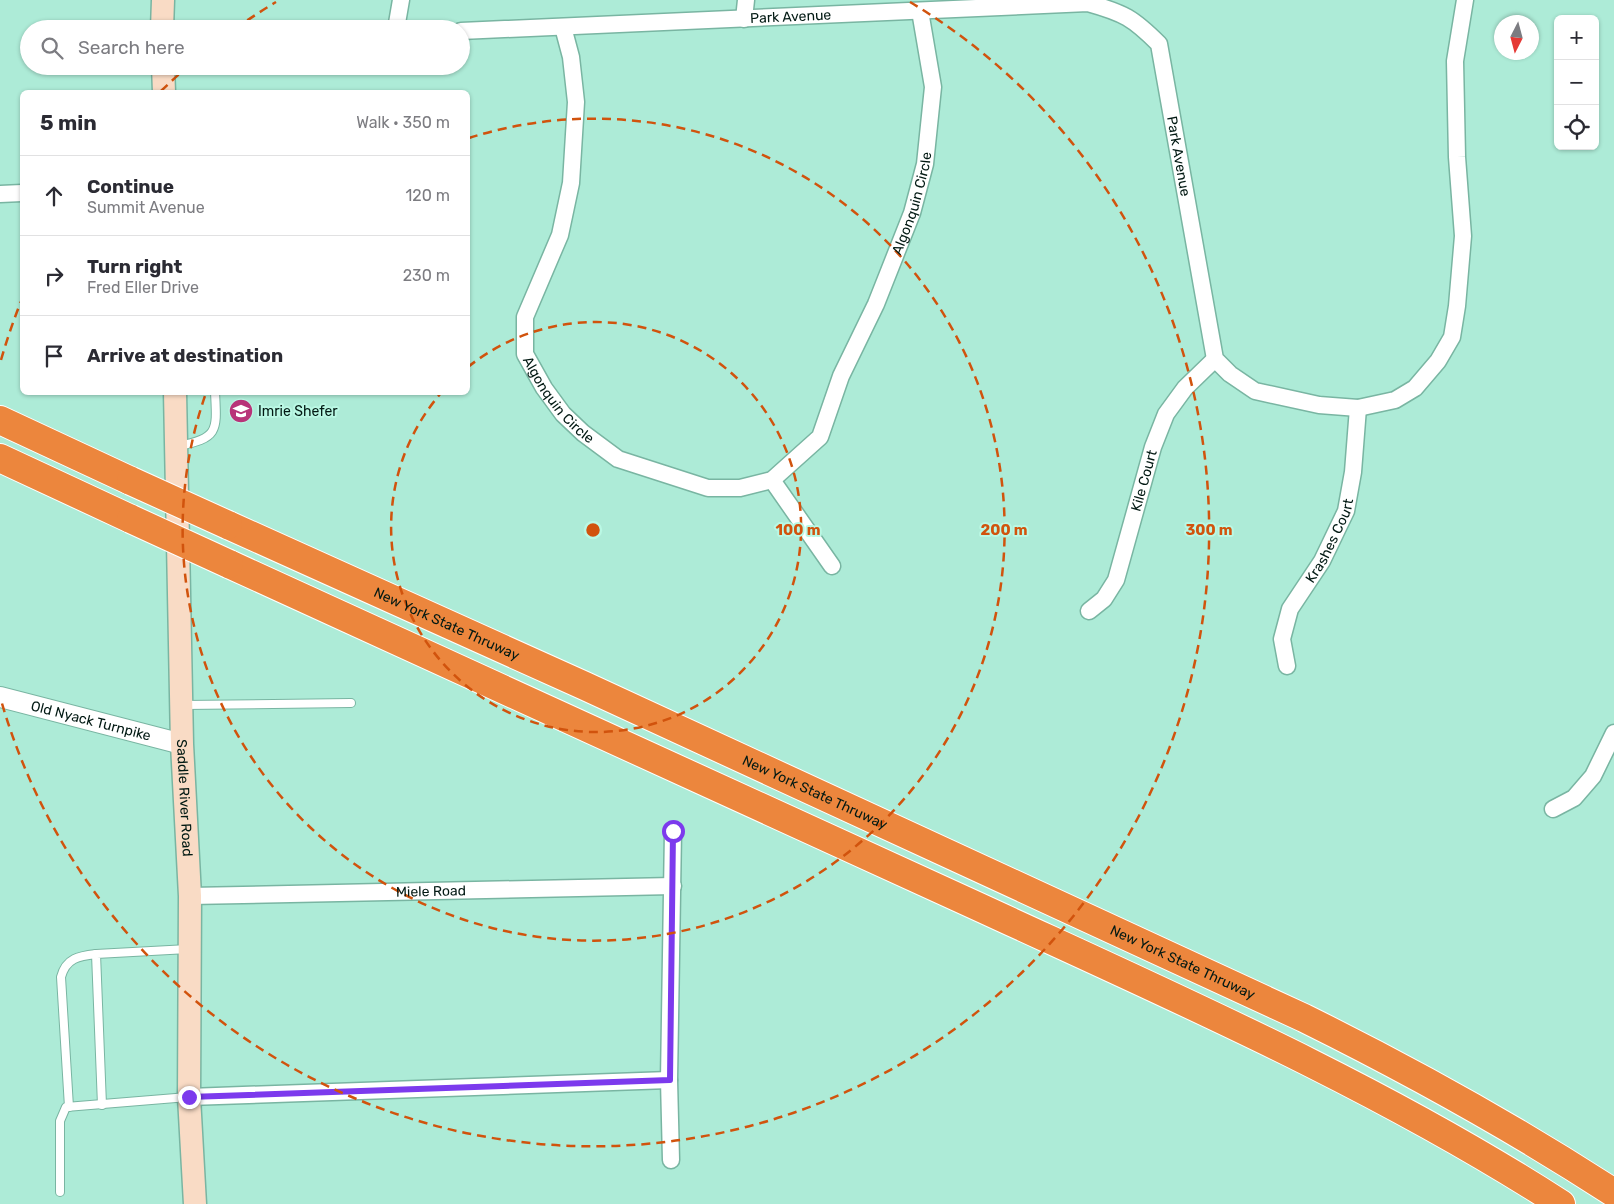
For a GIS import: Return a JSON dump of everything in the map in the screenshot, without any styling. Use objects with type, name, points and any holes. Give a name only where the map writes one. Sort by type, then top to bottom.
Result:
[{"type":"highway","name":"New York State Thruway","points":[[0,420],[1243,989],[1400,1065],[1482,1111],[1614,1193]]},
{"type":"highway","points":[[0,458],[229,564],[560,713],[1141,982],[1367,1092],[1454,1139],[1561,1204]]},
{"type":"main road","points":[[162,0],[162,20]]},
{"type":"main road","points":[[163,75],[164,90]]},
{"type":"main road","name":"Saddle River Road","points":[[175,395],[182,744],[190,896],[189,1097],[195,1204]]},
{"type":"street","points":[[398,20],[401,0]]},
{"type":"street","points":[[744,19],[746,0]]},
{"type":"street","points":[[1215,359],[1230,374],[1255,392],[1320,405],[1358,408],[1395,400],[1416,388],[1438,361],[1452,337],[1457,306],[1463,236],[1457,157],[1455,61],[1465,0]]},
{"type":"street","name":"Park Avenue","points":[[470,31],[1088,3],[1112,10],[1137,22],[1159,44],[1215,359]]},
{"type":"street","name":"Algonquin Circle","points":[[563,27],[571,57],[576,102],[571,183],[560,235],[525,317],[525,354],[544,388],[563,414],[583,433],[618,458],[708,488],[740,488],[772,480],[820,437],[841,376],[876,304],[912,213],[924,164],[933,87],[920,11]]},
{"type":"street","points":[[0,194],[20,193]]},
{"type":"street","name":"Kile Court","points":[[1089,611],[1104,599],[1116,580],[1153,447],[1166,414],[1185,388],[1215,359]]},
{"type":"street","name":"Krashes Court","points":[[1287,666],[1282,639],[1290,609],[1322,561],[1346,511],[1353,472],[1358,408]]},
{"type":"street","points":[[772,480],[832,566]]},
{"type":"street","name":"Old Nyack Turnpike","points":[[0,697],[182,744]]},
{"type":"street","points":[[1553,809],[1574,798],[1593,776],[1614,733]]},
{"type":"street","points":[[671,1160],[673,831]]},
{"type":"street","name":"Miele Road","points":[[190,896],[673,886]]},
{"type":"street","points":[[189,1097],[670,1080]]},
{"type":"lane","points":[[176,446],[199,442],[212,433],[216,419],[215,395]]},
{"type":"lane","points":[[181,705],[352,703]]},
{"type":"lane","points":[[69,1107],[61,977],[65,967],[74,958],[96,954],[189,949]]},
{"type":"lane","points":[[96,954],[102,1105]]},
{"type":"lane","points":[[60,1192],[60,1121],[66,1107],[189,1097]]},
{"type":"place","name":"Imrie Shefer","points":[[241,411]]},
{"type":"route","points":[[189,1097],[670,1080],[673,831]]}]
